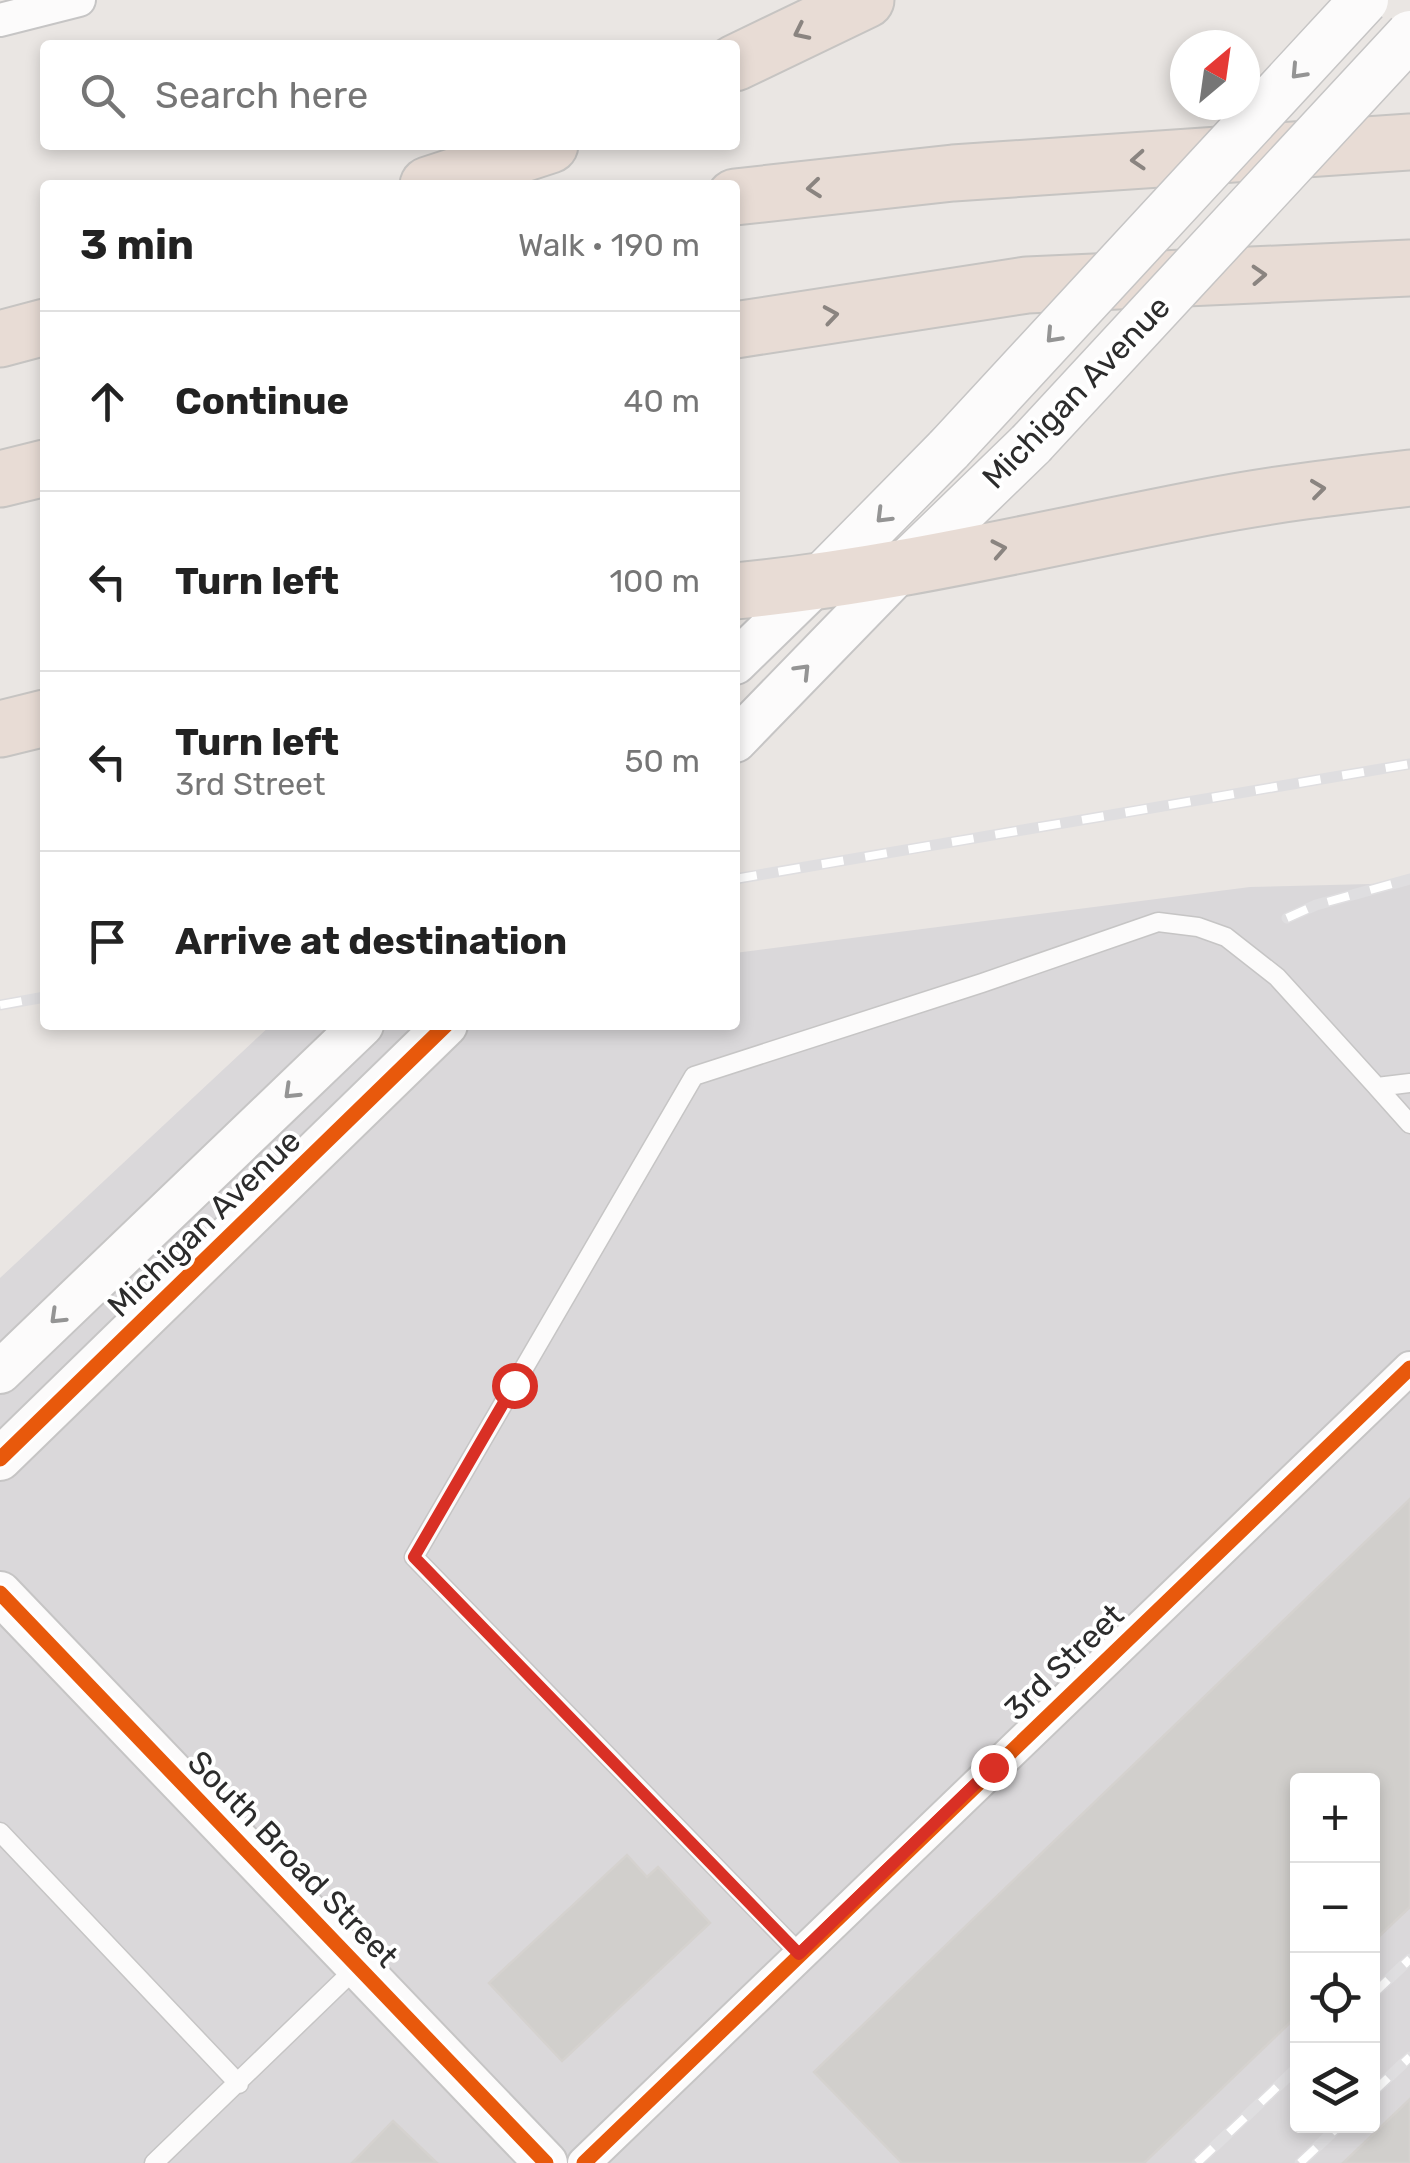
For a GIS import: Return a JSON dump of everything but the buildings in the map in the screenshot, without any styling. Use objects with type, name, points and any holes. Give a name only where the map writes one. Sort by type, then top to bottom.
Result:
[{"type":"highway","points":[[740,62],[866,0]]},
{"type":"highway","points":[[740,195],[953,173],[1410,142]]},
{"type":"highway","points":[[443,180],[535,150]]},
{"type":"highway","points":[[740,329],[1027,285],[1410,268]]},
{"type":"highway","points":[[0,340],[40,329]]},
{"type":"highway","points":[[0,479],[40,469]]},
{"type":"highway","points":[[740,592],[816,584],[1287,493],[1410,478]]},
{"type":"main road","name":"Michigan Avenue","points":[[816,584],[949,449],[1364,0]]},
{"type":"main road","name":"Michigan Avenue","points":[[903,568],[1031,444],[1410,36]]},
{"type":"street","points":[[0,20],[79,0]]},
{"type":"street","name":"Michigan Avenue","points":[[740,736],[903,568]]},
{"type":"street","name":"Michigan Avenue","points":[[740,658],[816,584]]},
{"type":"street","name":"Michigan Avenue","points":[[0,1372],[357,1030]]},
{"type":"street","name":"Michigan Avenue","points":[[0,1460],[441,1030]]},
{"type":"street","name":"3rd Street","points":[[584,2163],[1410,1368]]},
{"type":"street","name":"South Broad Street","points":[[0,1592],[546,2163]]},
{"type":"lane","points":[[799,1954],[414,1557],[694,1076],[1158,922],[1198,927],[1226,936],[1277,978],[1410,1124]]},
{"type":"lane","points":[[1376,1088],[1410,1084]]},
{"type":"lane","points":[[0,1832],[239,2084]]},
{"type":"lane","points":[[154,2163],[358,1966]]},
{"type":"shaded area","points":[[1410,883],[1410,2163],[0,2163],[0,1278],[266,1030],[740,1030],[740,952],[1250,887]]},
{"type":"railway","points":[[740,878],[1410,764]]},
{"type":"railway","points":[[1287,918],[1316,905],[1410,879]]},
{"type":"railway","points":[[0,1005],[40,998]]},
{"type":"railway","points":[[1380,1987],[1410,1959]]},
{"type":"railway","points":[[1380,2085],[1410,2057]]},
{"type":"railway","points":[[1197,2163],[1290,2075]]},
{"type":"railway","points":[[1300,2163],[1332,2133]]},
{"type":"cycle path","points":[[0,1459],[441,1030]]},
{"type":"cycle path","points":[[584,2163],[1410,1368]]},
{"type":"cycle path","points":[[0,1593],[546,2163]]},
{"type":"route","points":[[514,1385],[414,1557],[799,1954],[993,1767]]}]
